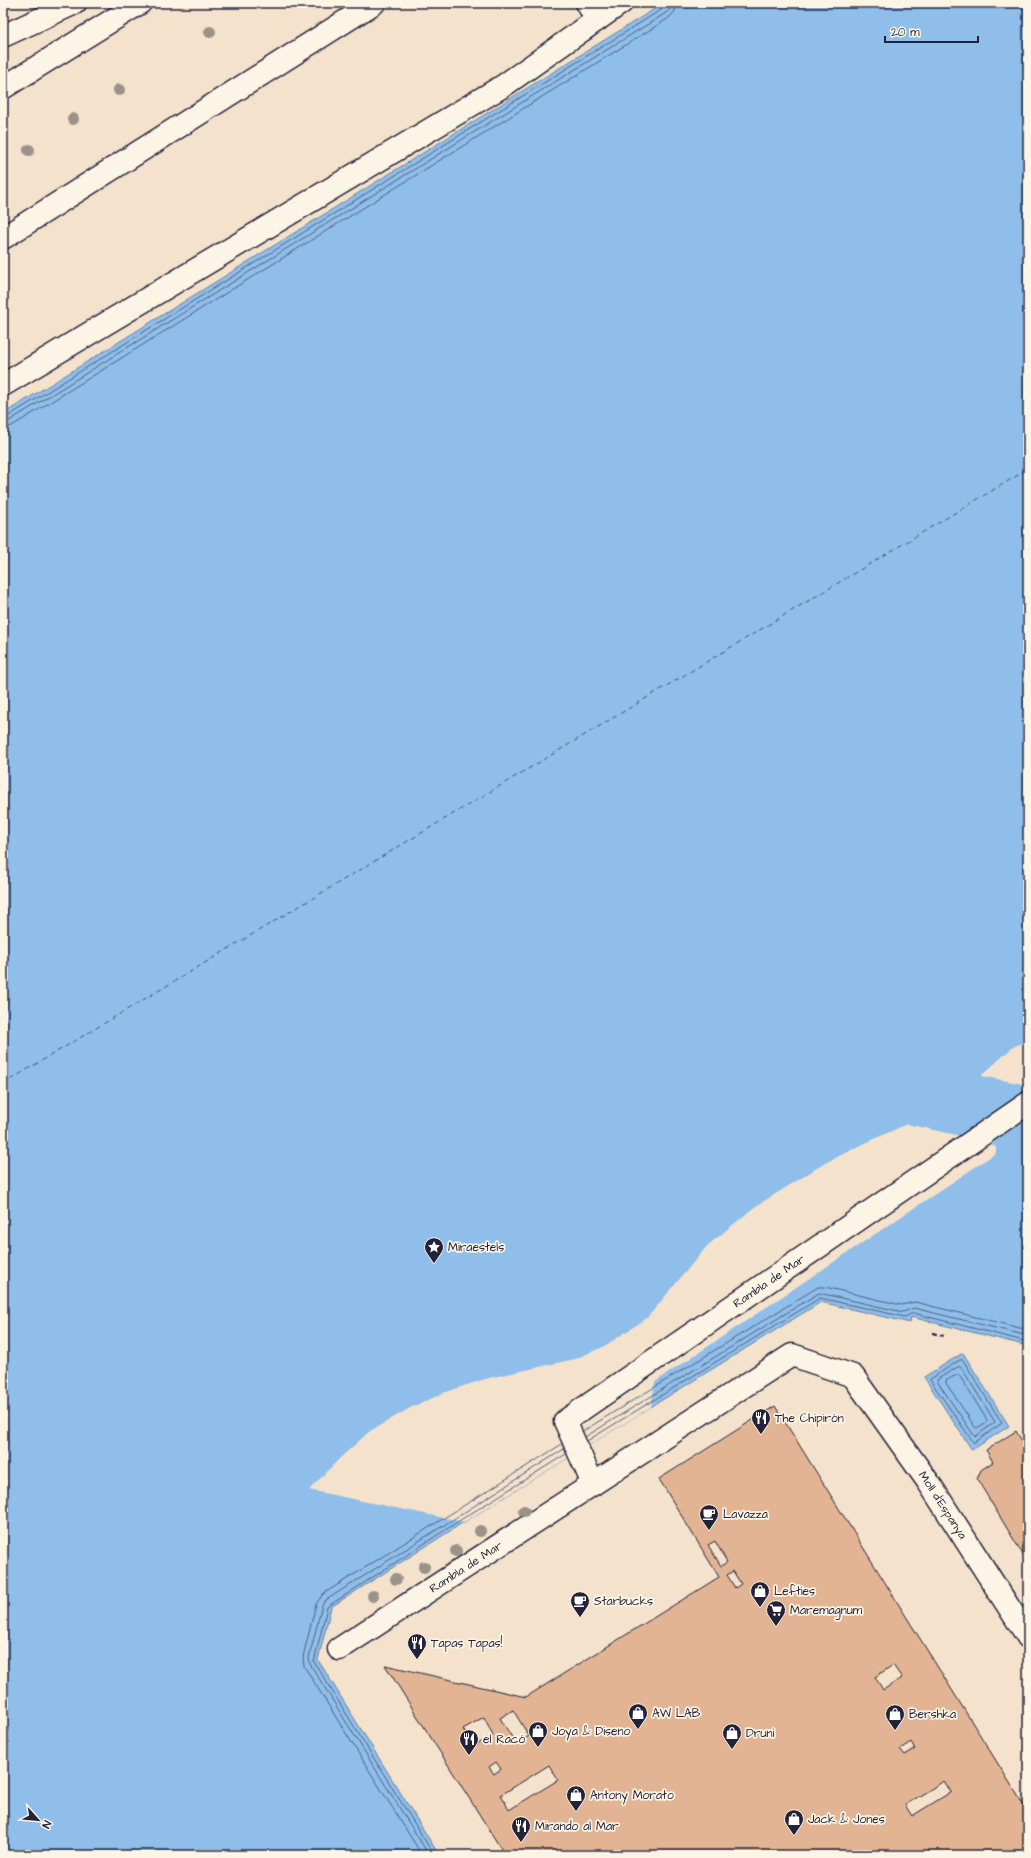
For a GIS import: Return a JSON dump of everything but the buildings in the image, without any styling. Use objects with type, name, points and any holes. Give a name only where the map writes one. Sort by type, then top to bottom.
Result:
[{"type":"street","points":[[3,36],[75,3]]},
{"type":"street","points":[[3,88],[140,3]]},
{"type":"street","points":[[3,238],[374,3]]},
{"type":"street","points":[[3,385],[503,86],[592,11],[621,3]]},
{"type":"street","name":"Rambla de Mar","points":[[593,1484],[565,1421],[1028,1103]]},
{"type":"street","name":"Rambla de Mar","points":[[339,1649],[792,1355],[853,1376]]},
{"type":"street","name":"Moll d'Espanya","points":[[853,1376],[929,1483],[1028,1637]]},
{"type":"path","points":[[933,1333],[944,1336]]},
{"type":"water","points":[[664,3],[1028,3],[1028,1346],[911,1317],[910,1323],[821,1302],[464,1522],[331,1607],[318,1660],[439,1855],[3,1855],[3,414]]},
{"type":"water","points":[[963,1353],[1009,1426],[972,1450],[924,1377]]},
{"type":"pier","points":[[1028,1040],[1028,1085],[981,1076],[1013,1047]]},
{"type":"pier","points":[[907,1124],[988,1142],[996,1147],[996,1153],[655,1382],[651,1407],[464,1522],[309,1490],[340,1458],[370,1431],[412,1407],[446,1392],[485,1379],[575,1359],[603,1347],[647,1318],[708,1245],[756,1206],[825,1163]]},
{"type":"ferry route","points":[[3,1084],[1028,469]]},
{"type":"place","name":"Miraestels","points":[[434,1264]]},
{"type":"place","name":"The Chipirón","points":[[761,1435]]},
{"type":"place","name":"Lavazza","points":[[709,1531]]},
{"type":"place","name":"Lefties","points":[[760,1608]]},
{"type":"place","name":"Starbucks","points":[[580,1618]]},
{"type":"place","name":"Maremagnum","points":[[776,1627]]},
{"type":"place","name":"Tapas Tapas!","points":[[417,1660]]},
{"type":"place","name":"AW LAB","points":[[638,1730]]},
{"type":"place","name":"Bershka","points":[[895,1731]]},
{"type":"place","name":"Joya & Diseno","points":[[538,1748]]},
{"type":"place","name":"Druni","points":[[732,1750]]},
{"type":"place","name":"el Racó","points":[[469,1756]]},
{"type":"place","name":"Antony Morato","points":[[576,1812]]},
{"type":"place","name":"Jack & Jones","points":[[794,1836]]},
{"type":"place","name":"Mirando al Mar","points":[[521,1843]]}]
